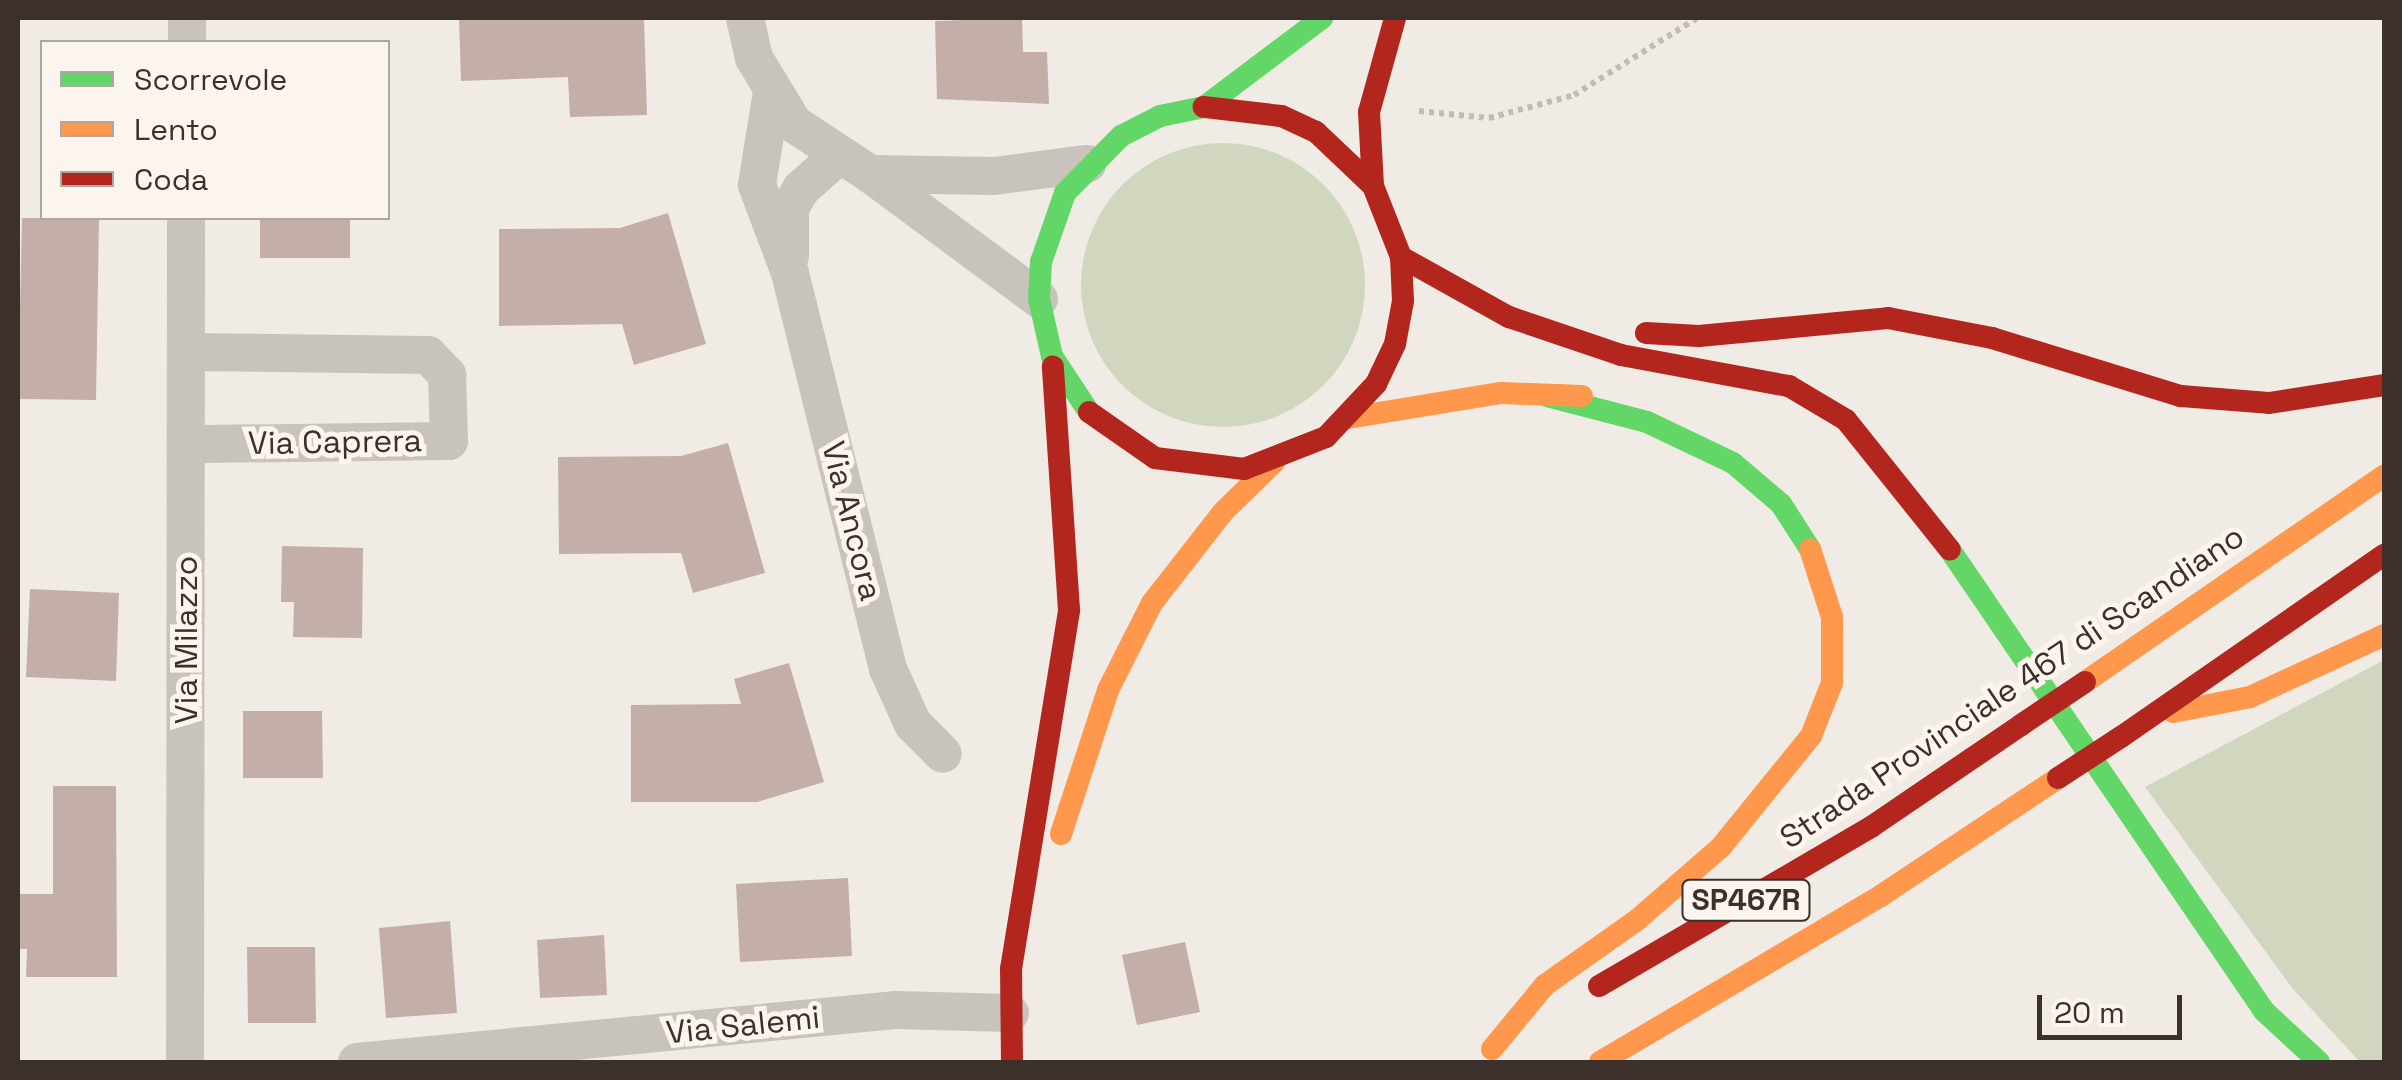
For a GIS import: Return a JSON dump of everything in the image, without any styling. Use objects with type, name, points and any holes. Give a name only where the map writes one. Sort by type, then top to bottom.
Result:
[{"type":"main road","points":[[1204,107],[1322,18]]},
{"type":"main road","points":[[1373,186],[1369,112],[1395,18]]},
{"type":"main road","points":[[1010,1013],[1108,690],[1152,603],[1224,511],[1274,462],[1348,418],[1376,384],[1395,344],[1403,301],[1401,257],[1373,186],[1348,156],[1299,124],[1243,107],[1204,107],[1160,116],[1121,136],[1087,164],[1049,227],[1039,299],[1052,356],[1069,610],[1010,969],[1010,1013],[1012,1062]]},
{"type":"main road","points":[[1401,257],[1509,317],[1621,355],[1790,386],[1846,420],[1914,503],[2264,1011],[2319,1062]]},
{"type":"main road","points":[[1509,317],[1699,336],[1888,318],[1927,322],[2120,380],[2228,402],[2288,402],[2384,385]]},
{"type":"main road","points":[[1052,356],[1082,407],[1155,458],[1214,470],[1274,462]]},
{"type":"main road","points":[[1348,418],[1500,393],[1642,396]]},
{"type":"main road","points":[[1492,1048],[1545,984],[1637,920],[1721,847],[1810,736],[1832,683],[1832,617],[1819,563],[1782,504],[1733,462],[1647,422],[1547,396]]},
{"type":"main road","points":[[1838,452],[1914,503]]},
{"type":"main road","name":"Strada Provinciale 467 di Scandiano","points":[[1463,1062],[1871,827],[2384,476]]},
{"type":"main road","name":"SP467R","points":[[1600,1062],[1882,895],[2151,717],[2384,555]]},
{"type":"main road","points":[[2151,717],[2250,697],[2384,635]]},
{"type":"street","points":[[745,18],[754,58],[794,124],[1039,299]]},
{"type":"street","name":"Via Ancora","points":[[772,92],[757,185],[790,274],[888,668],[914,724],[943,754]]},
{"type":"street","points":[[854,165],[994,176],[1087,164]]},
{"type":"street","name":"Via Ancora","points":[[790,274],[790,208],[801,189],[854,165]]},
{"type":"street","name":"Via Milazzo","points":[[185,1062],[186,220]]},
{"type":"street","name":"Via Caprera","points":[[186,352],[428,354],[446,375],[449,441],[186,444]]},
{"type":"street","name":"Via Salemi","points":[[357,1062],[896,1010],[1010,1013]]},
{"type":"path","points":[[1415,111],[1489,118],[1574,95],[1697,18]]},
{"type":"green space","points":[[1223,143],[1277,154],[1302,167],[1323,185],[1341,206],[1354,231],[1365,285],[1354,339],[1341,364],[1323,385],[1302,403],[1277,416],[1223,427],[1169,416],[1144,403],[1123,385],[1105,364],[1092,339],[1081,285],[1092,231],[1105,206],[1123,185],[1144,167],[1169,154]]},
{"type":"green space","points":[[2384,660],[2384,1062],[2360,1062],[2293,989],[2145,787]]},
{"type":"building","points":[[459,18],[644,18],[647,115],[570,117],[568,77],[461,81]]},
{"type":"building","points":[[1022,18],[1023,52],[1047,52],[1049,104],[937,99],[935,21]]},
{"type":"building","points":[[668,213],[706,344],[634,365],[622,324],[499,326],[499,229],[620,228]]},
{"type":"building","points":[[22,218],[99,220],[96,400],[18,399]]},
{"type":"building","points":[[260,220],[350,220],[350,258],[260,258]]},
{"type":"building","points":[[728,443],[765,573],[693,593],[681,553],[559,554],[558,457],[681,456]]},
{"type":"building","points":[[282,546],[363,548],[362,638],[293,637],[294,602],[281,602]]},
{"type":"building","points":[[30,589],[119,593],[116,681],[26,677]]},
{"type":"building","points":[[789,663],[824,782],[757,802],[631,802],[631,705],[741,704],[734,679]]},
{"type":"building","points":[[243,711],[322,711],[323,778],[243,778]]},
{"type":"building","points":[[53,786],[116,786],[117,977],[26,977],[27,949],[18,949],[18,894],[53,894]]},
{"type":"building","points":[[848,878],[852,956],[740,962],[736,884]]},
{"type":"building","points":[[450,921],[457,1013],[386,1018],[379,928]]},
{"type":"building","points":[[604,935],[607,995],[540,998],[537,940]]},
{"type":"building","points":[[1185,942],[1200,1012],[1137,1025],[1122,955]]},
{"type":"building","points":[[247,947],[315,947],[316,1023],[248,1023]]},
{"type":"traffic: fast","points":[[1089,412],[1052,356],[1039,299],[1041,262],[1065,193],[1121,136],[1160,116],[1204,107],[1322,18]]},
{"type":"traffic: fast","points":[[1547,396],[1647,422],[1733,463],[1781,504],[1810,549]]},
{"type":"traffic: fast","points":[[1950,550],[2264,1011],[2319,1062]]},
{"type":"traffic: slow","points":[[1348,418],[1501,393],[1582,396]]},
{"type":"traffic: slow","points":[[1061,834],[1108,690],[1152,603],[1224,511],[1274,462]]},
{"type":"traffic: slow","points":[[2085,682],[2384,476]]},
{"type":"traffic: slow","points":[[1492,1049],[1545,985],[1637,920],[1721,847],[1811,736],[1832,683],[1832,617],[1810,549]]},
{"type":"traffic: slow","points":[[2173,712],[2250,697],[2384,635]]},
{"type":"traffic: slow","points":[[1600,1062],[1882,895],[2058,778]]},
{"type":"traffic: jam","points":[[1373,186],[1369,112],[1395,18]]},
{"type":"traffic: jam","points":[[1089,412],[1155,458],[1244,469],[1326,437],[1376,384],[1395,344],[1403,301],[1401,257],[1373,186],[1316,132],[1281,116],[1204,107]]},
{"type":"traffic: jam","points":[[1401,257],[1509,317],[1621,355],[1789,386],[1846,420],[1950,550]]},
{"type":"traffic: jam","points":[[1646,333],[1699,336],[1888,318],[1992,338],[2181,396],[2269,403],[2384,385]]},
{"type":"traffic: jam","points":[[1012,1062],[1011,969],[1069,610],[1053,367]]},
{"type":"traffic: jam","points":[[2121,737],[2384,555]]},
{"type":"traffic: jam","points":[[2021,725],[2085,682]]},
{"type":"traffic: jam","points":[[1599,986],[1871,827],[2021,725]]},
{"type":"traffic: jam","points":[[2058,778],[2121,737]]}]
